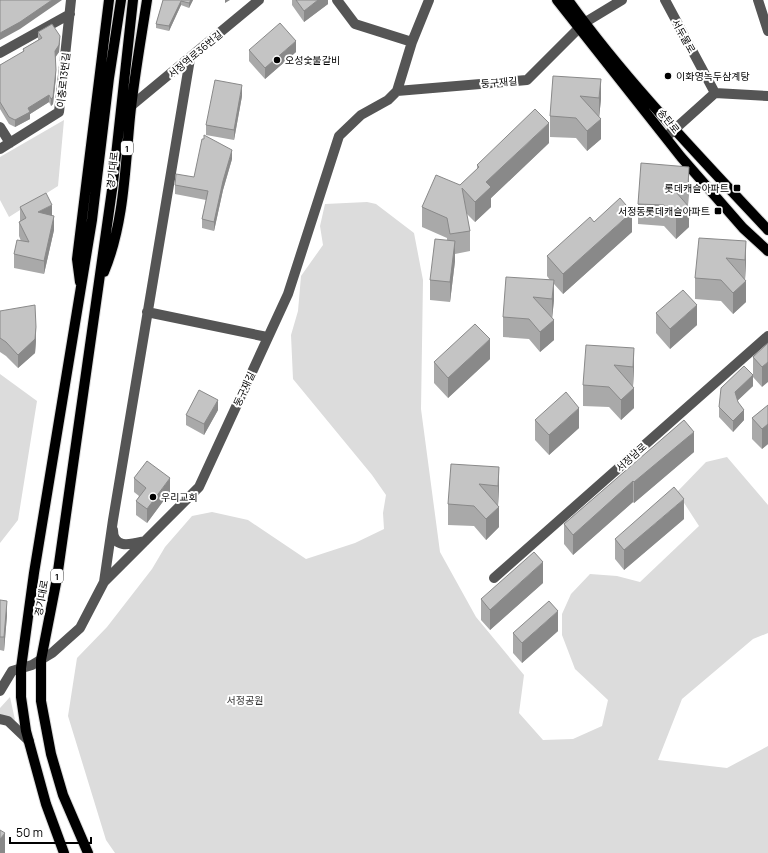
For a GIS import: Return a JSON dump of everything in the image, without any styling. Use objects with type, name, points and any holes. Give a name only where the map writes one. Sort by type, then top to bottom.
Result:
[{"type":"main road","name":"경기대로","points":[[81,294],[77,259],[109,0]]},
{"type":"main road","name":"경기대로","points":[[64,853],[46,804],[29,741],[20,697],[21,668],[34,573],[81,294],[120,0]]},
{"type":"main road","name":"경기대로","points":[[88,853],[62,796],[51,754],[41,701],[41,660],[57,578],[96,293],[113,183],[133,0]]},
{"type":"main road","name":"경기대로","points":[[96,293],[107,266],[120,211],[131,106],[147,0]]},
{"type":"main road","name":"송탄로","points":[[557,0],[674,130],[768,230]]},
{"type":"main road","name":"송탄로","points":[[568,0],[582,26],[681,157],[743,228],[768,251]]},
{"type":"street","name":"이충로13번길","points":[[0,148],[59,112],[72,0]]},
{"type":"street","name":"서정역로36번길","points":[[131,106],[190,59],[259,0]]},
{"type":"street","points":[[337,0],[355,24],[412,42]]},
{"type":"street","points":[[397,91],[412,42],[429,0]]},
{"type":"street","points":[[582,26],[622,0]]},
{"type":"street","name":"서두물로","points":[[664,0],[715,93]]},
{"type":"street","points":[[758,0],[768,31]]},
{"type":"street","points":[[0,53],[70,14]]},
{"type":"street","name":"둥구재길","points":[[0,691],[12,671],[41,660],[52,653],[80,628],[104,582],[199,487],[288,294],[339,136],[362,115],[388,100],[397,91],[527,80],[582,26]]},
{"type":"street","points":[[104,582],[190,59]]},
{"type":"street","points":[[666,137],[715,93],[768,96]]},
{"type":"street","points":[[0,126],[10,143]]},
{"type":"street","points":[[148,312],[267,337]]},
{"type":"street","name":"서정남로","points":[[494,578],[768,336]]},
{"type":"street","points":[[113,520],[113,536],[118,543],[126,546],[146,540]]},
{"type":"street","points":[[0,719],[8,721],[29,741]]},
{"type":"green space","points":[[64,120],[58,186],[9,217],[0,200],[0,157]]},
{"type":"green space","name":"서정공원","points":[[367,202],[376,204],[414,233],[423,280],[421,409],[440,552],[476,617],[524,675],[519,713],[543,740],[573,739],[602,726],[608,700],[575,669],[562,635],[562,614],[571,594],[590,574],[617,576],[640,582],[699,526],[677,492],[706,462],[727,457],[768,505],[768,633],[753,639],[682,699],[658,760],[727,768],[768,746],[768,853],[115,853],[106,840],[68,716],[77,658],[107,627],[152,569],[165,547],[192,516],[212,512],[248,520],[306,559],[355,543],[384,529],[383,513],[386,495],[372,475],[293,379],[291,335],[298,311],[301,276],[323,245],[320,226],[325,204]]},
{"type":"green space","points":[[0,374],[37,401],[18,520],[0,543]]},
{"type":"green space","points":[[10,697],[15,720],[0,714],[0,708]]},
{"type":"building","points":[[0,0],[52,0],[20,22],[0,33]]},
{"type":"building","points":[[163,0],[191,0],[189,3],[181,1],[169,26],[156,24]]},
{"type":"building","points":[[296,0],[318,0],[304,11]]},
{"type":"building","points":[[280,23],[296,41],[265,68],[249,50]]},
{"type":"building","points":[[52,24],[60,36],[59,45],[55,51],[56,70],[53,97],[51,99],[49,95],[28,108],[30,112],[15,120],[9,117],[0,102],[0,65],[24,51],[23,49],[42,38],[38,32]]},
{"type":"building","points":[[553,76],[601,79],[599,98],[580,96],[601,119],[587,131],[576,118],[550,116]]},
{"type":"building","points":[[215,80],[242,85],[234,130],[206,125]]},
{"type":"building","points":[[535,109],[549,123],[486,182],[491,187],[475,202],[462,188],[470,231],[450,234],[447,218],[422,207],[436,175],[460,185],[479,167],[477,165]]},
{"type":"building","points":[[204,135],[232,150],[223,181],[214,222],[202,219],[208,191],[175,185],[176,174],[194,177]]},
{"type":"building","points":[[641,163],[689,167],[688,185],[669,184],[689,207],[676,218],[664,205],[638,204]]},
{"type":"building","points":[[46,193],[52,205],[38,212],[54,216],[44,261],[14,254],[17,240],[29,242],[19,222],[26,218],[20,207]]},
{"type":"building","points":[[620,198],[632,212],[563,274],[547,256],[590,217],[594,222]]},
{"type":"building","points":[[699,238],[746,241],[745,260],[726,258],[746,281],[733,293],[721,280],[695,278]]},
{"type":"building","points":[[435,239],[455,241],[450,282],[430,280]]},
{"type":"building","points":[[506,277],[554,280],[552,299],[533,297],[554,320],[540,332],[529,319],[503,317]]},
{"type":"building","points":[[683,290],[697,305],[670,329],[656,313]]},
{"type":"building","points":[[35,305],[35,339],[18,355],[6,342],[0,338],[0,311]]},
{"type":"building","points":[[475,324],[490,339],[448,378],[434,362]]},
{"type":"building","points":[[768,343],[768,362],[762,367],[753,357]]},
{"type":"building","points":[[586,345],[634,348],[633,367],[614,365],[634,388],[621,400],[609,387],[583,385]]},
{"type":"building","points":[[744,366],[753,375],[735,392],[738,402],[744,410],[733,421],[719,407],[721,388]]},
{"type":"building","points":[[199,390],[218,400],[204,424],[186,415]]},
{"type":"building","points":[[566,392],[579,408],[549,435],[535,420]]},
{"type":"building","points":[[768,405],[768,424],[762,429],[752,418]]},
{"type":"building","points":[[684,420],[694,432],[634,482],[633,481],[573,535],[564,524]]},
{"type":"building","points":[[147,461],[170,478],[147,509],[136,501],[146,488],[134,478]]},
{"type":"building","points":[[451,464],[499,467],[498,486],[479,484],[499,507],[486,519],[474,506],[448,504]]},
{"type":"building","points":[[674,487],[684,499],[624,550],[615,539]]},
{"type":"building","points":[[534,552],[543,562],[490,610],[481,599]]},
{"type":"building","points":[[0,600],[7,601],[4,637],[0,637]]},
{"type":"building","points":[[549,601],[558,611],[522,643],[513,633]]},
{"type":"building","points":[[0,830],[5,833],[0,839]]},
{"type":"place","name":"오성숯불갈비","points":[[277,60]]},
{"type":"place","name":"이화영녹두삼계탕","points":[[668,76]]},
{"type":"place","name":"롯데캐슬아파트","points":[[737,188]]},
{"type":"place","name":"서정동롯데캐슬아파트","points":[[718,211]]},
{"type":"place","name":"우리교회","points":[[153,497]]}]
